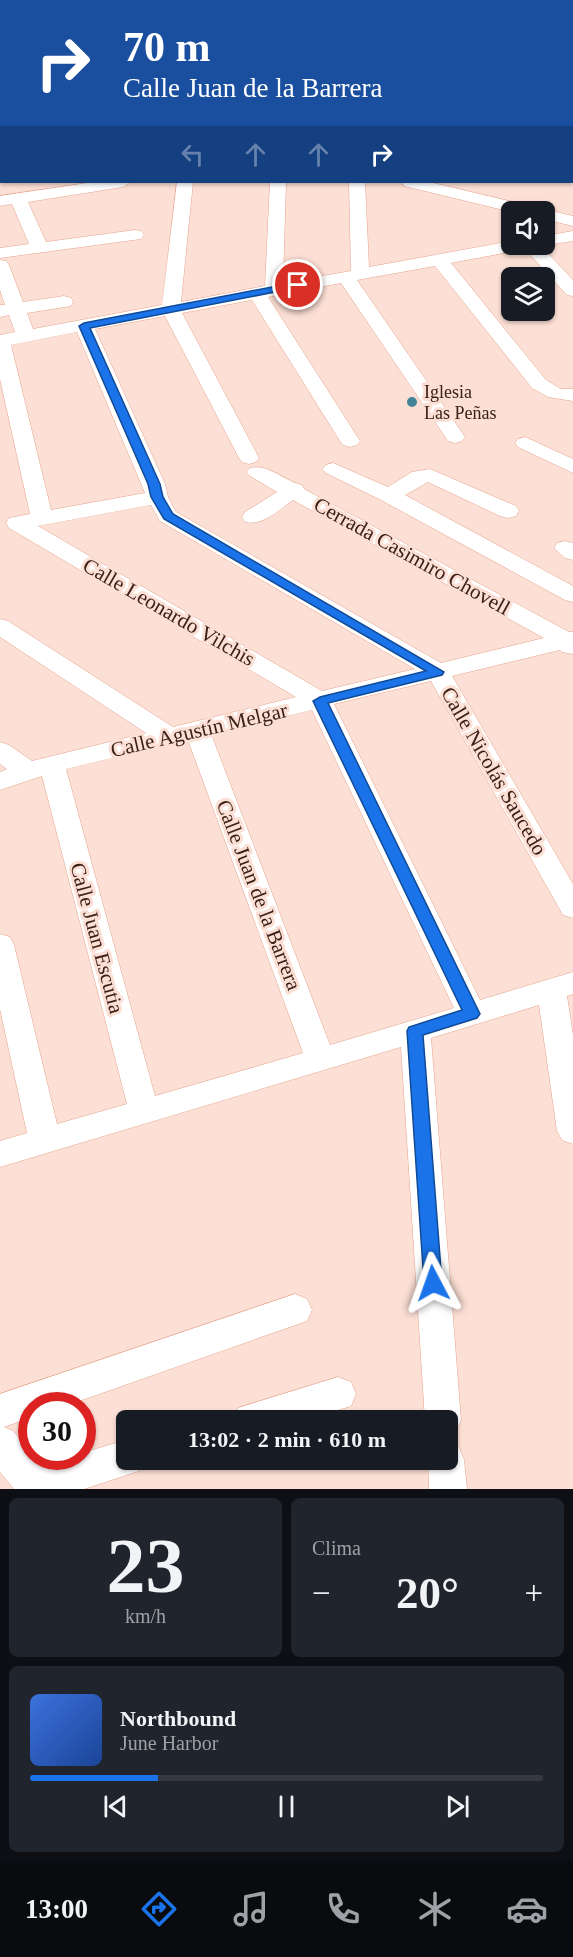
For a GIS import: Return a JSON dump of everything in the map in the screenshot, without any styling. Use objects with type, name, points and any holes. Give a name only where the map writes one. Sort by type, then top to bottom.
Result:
[{"type":"street","points":[[0,201],[98,183]]},
{"type":"street","points":[[171,309],[185,183]]},
{"type":"street","points":[[278,183],[265,291],[350,441]]},
{"type":"street","points":[[357,183],[352,275],[455,437]]},
{"type":"street","points":[[420,183],[441,185],[501,203]]},
{"type":"street","points":[[484,183],[488,200]]},
{"type":"street","points":[[18,198],[40,248]]},
{"type":"street","points":[[555,210],[573,206]]},
{"type":"street","points":[[555,216],[573,221]]},
{"type":"street","points":[[0,253],[135,234]]},
{"type":"street","points":[[555,239],[573,236]]},
{"type":"street","points":[[42,518],[1,341],[501,248]]},
{"type":"street","points":[[540,255],[573,291]]},
{"type":"street","points":[[439,259],[539,384],[548,391],[561,396],[573,395]]},
{"type":"street","points":[[0,265],[8,310],[26,336]]},
{"type":"street","points":[[8,310],[64,302]]},
{"type":"street","name":"Cerrada Casimiro Chovell","points":[[171,309],[253,465],[570,643]]},
{"type":"street","name":"Calle Nicolás Saucedo","points":[[84,326],[154,484],[157,497],[168,516],[438,672],[573,908]]},
{"type":"street","points":[[525,443],[573,467]]},
{"type":"street","points":[[333,469],[388,495],[573,595]]},
{"type":"street","points":[[388,495],[420,477],[430,475],[508,511]]},
{"type":"street","points":[[253,517],[294,490]]},
{"type":"street","points":[[9,525],[157,497]]},
{"type":"street","name":"Calle Leonardo Vilchis","points":[[9,525],[320,701]]},
{"type":"street","points":[[0,626],[169,736]]},
{"type":"street","name":"Calle Agustín Melgar","points":[[0,781],[40,767],[438,672],[570,643]]},
{"type":"street","points":[[320,701],[472,1014]]},
{"type":"street","name":"Calle Juan de la Barrera","points":[[197,730],[321,1060]]},
{"type":"street","points":[[0,751],[40,767]]},
{"type":"street","name":"Calle Juan Escutia","points":[[40,767],[144,1111]]},
{"type":"street","points":[[2,959],[45,1140]]},
{"type":"street","points":[[0,1154],[321,1060],[562,986],[573,1131]]},
{"type":"street","points":[[415,1031],[442,1410]]},
{"type":"street","points":[[0,1411],[295,1310]]},
{"type":"street","points":[[284,1410],[338,1394]]},
{"type":"street","points":[[0,1443],[36,1488],[116,1461]]},
{"type":"street","points":[[447,1470],[448,1489]]},
{"type":"place","name":"Iglesia Las Peñas","points":[[412,402]]},
{"type":"route","points":[[298,285],[84,326],[154,484],[157,497],[168,516],[438,672],[320,701],[472,1014],[415,1031],[433,1283]]}]
